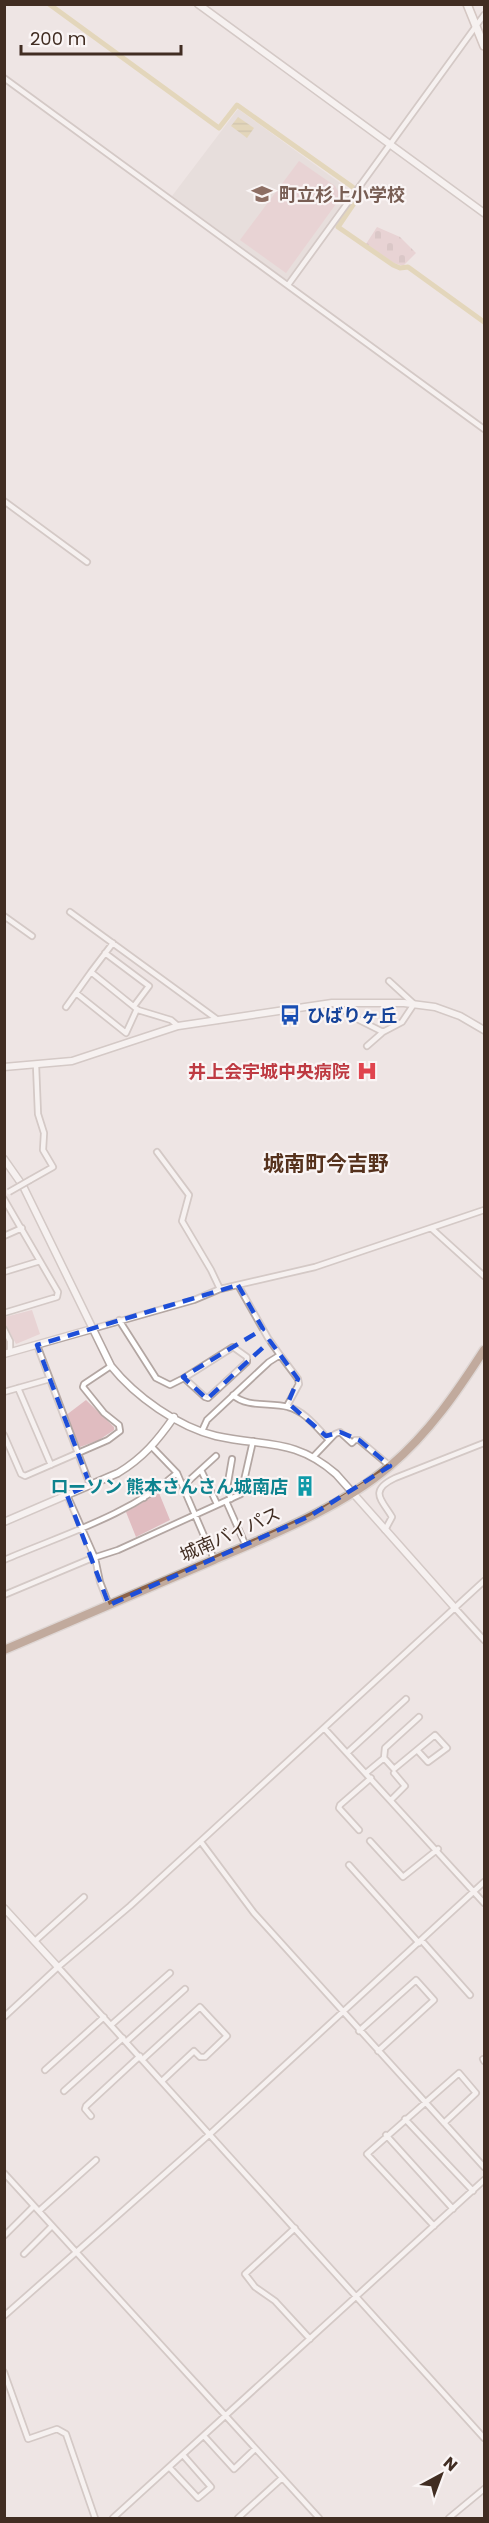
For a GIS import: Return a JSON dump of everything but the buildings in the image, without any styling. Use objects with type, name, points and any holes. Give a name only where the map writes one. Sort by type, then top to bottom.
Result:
[{"type":"highway","name":"城南バイパス","points":[[4,1650],[246,1546],[310,1516],[352,1491],[390,1466],[419,1439],[447,1406],[484,1350]]},
{"type":"main road","points":[[467,4],[484,46]]},
{"type":"street","points":[[198,4],[484,213]]},
{"type":"street","points":[[288,285],[484,15]]},
{"type":"street","points":[[4,78],[484,429]]},
{"type":"street","points":[[4,501],[87,562]]},
{"type":"street","points":[[70,912],[205,1013],[219,1021]]},
{"type":"street","points":[[4,916],[32,936]]},
{"type":"street","points":[[66,1007],[113,943]]},
{"type":"street","points":[[76,993],[126,1034],[136,1007],[149,986],[105,953]]},
{"type":"street","points":[[91,972],[136,1007],[171,1020],[178,1026]]},
{"type":"street","points":[[389,981],[414,1004]]},
{"type":"street","points":[[332,1003],[383,1032]]},
{"type":"street","points":[[4,1067],[84,1059],[178,1026],[219,1021],[296,1006],[332,1003],[435,1006],[460,1016],[484,1030]]},
{"type":"street","points":[[367,1046],[383,1032],[402,1023],[414,1004]]},
{"type":"street","points":[[7,1193],[53,1167],[44,1150],[44,1133],[38,1114],[36,1065]]},
{"type":"street","points":[[156,1152],[189,1195],[182,1221],[220,1289]]},
{"type":"street","points":[[4,1158],[23,1186],[111,1366],[139,1395],[174,1416],[215,1436],[283,1445],[314,1456],[352,1491],[484,1640]]},
{"type":"street","points":[[4,1199],[58,1292],[57,1297],[4,1313]]},
{"type":"street","points":[[4,1329],[10,1341],[7,1353],[194,1300],[220,1289],[315,1267],[484,1210]]},
{"type":"street","points":[[4,1236],[22,1228]]},
{"type":"street","points":[[431,1228],[484,1276]]},
{"type":"street","points":[[4,1272],[40,1261]]},
{"type":"street","points":[[238,1285],[268,1338],[298,1379],[299,1384],[287,1406]]},
{"type":"street","points":[[119,1320],[156,1378],[170,1385],[233,1347],[247,1357],[248,1362],[208,1398],[184,1378]]},
{"type":"street","points":[[37,1345],[90,1485]]},
{"type":"street","points":[[202,1431],[207,1420],[269,1362],[280,1355]]},
{"type":"street","points":[[4,1435],[21,1474],[26,1476],[108,1440],[120,1431],[119,1425],[104,1413],[83,1387],[84,1384],[111,1366]]},
{"type":"street","points":[[4,1392],[50,1379]]},
{"type":"street","points":[[18,1388],[51,1465]]},
{"type":"street","points":[[233,1395],[250,1402],[287,1406],[297,1410],[329,1440]]},
{"type":"street","points":[[4,1522],[134,1464],[152,1447],[174,1416]]},
{"type":"street","points":[[314,1456],[340,1432],[352,1443],[359,1440],[390,1466]]},
{"type":"street","points":[[4,1595],[118,1550],[229,1500],[243,1491],[253,1441]]},
{"type":"street","points":[[385,1530],[392,1517],[381,1503],[380,1493],[385,1485],[395,1478],[484,1443]]},
{"type":"street","points":[[152,1447],[177,1473],[214,1559]]},
{"type":"street","points":[[183,1486],[216,1456]]},
{"type":"street","points":[[232,1459],[227,1488],[229,1500],[246,1546]]},
{"type":"street","points":[[201,1470],[217,1504]]},
{"type":"street","points":[[4,1560],[128,1508],[177,1473]]},
{"type":"street","points":[[138,1486],[144,1498]]},
{"type":"street","points":[[67,1495],[95,1558],[100,1582],[109,1605]]},
{"type":"street","points":[[4,2017],[201,1842],[484,1581]]},
{"type":"street","points":[[347,1753],[406,1699]]},
{"type":"street","points":[[366,1773],[384,1758],[385,1748],[419,1717]]},
{"type":"street","points":[[324,1728],[438,1850],[484,1903]]},
{"type":"street","points":[[384,1758],[394,1769],[435,1735],[447,1748],[428,1762],[417,1750]]},
{"type":"street","points":[[391,1800],[405,1786],[394,1773]]},
{"type":"street","points":[[359,1830],[339,1808],[371,1778]]},
{"type":"street","points":[[370,1841],[403,1877],[438,1850]]},
{"type":"street","points":[[201,1842],[254,1913],[484,2167]]},
{"type":"street","points":[[349,1865],[470,1995]]},
{"type":"street","points":[[4,2316],[211,2133],[484,1882]]},
{"type":"street","points":[[35,1941],[84,1897]]},
{"type":"street","points":[[4,1908],[211,2133],[356,2298],[385,2326],[484,2438]]},
{"type":"street","points":[[111,2025],[170,1973]]},
{"type":"street","points":[[359,2031],[416,1980],[422,1986],[434,2000],[378,2051]]},
{"type":"street","points":[[64,2091],[185,1989]]},
{"type":"street","points":[[92,2116],[85,2109],[86,2106],[200,2007],[227,2036],[205,2057],[200,2057],[194,2051],[162,2080]]},
{"type":"street","points":[[45,2070],[104,2017]]},
{"type":"street","points":[[434,2226],[367,2154],[459,2073],[476,2093],[444,2122]]},
{"type":"street","points":[[405,2119],[473,2191]]},
{"type":"street","points":[[386,2135],[453,2209]]},
{"type":"street","points":[[39,2211],[96,2160]]},
{"type":"street","points":[[4,2173],[319,2518]]},
{"type":"street","points":[[113,2518],[484,2180]]},
{"type":"street","points":[[4,2236],[34,2206]]},
{"type":"street","points":[[24,2254],[52,2226]]},
{"type":"street","points":[[295,2228],[244,2274],[255,2287],[275,2301],[310,2339]]},
{"type":"street","points":[[4,2372],[28,2439],[57,2429],[66,2434],[95,2518]]},
{"type":"street","points":[[204,2436],[234,2469],[255,2449]]},
{"type":"street","points":[[169,2467],[198,2498],[205,2493],[211,2487],[183,2455]]},
{"type":"street","points":[[238,2518],[282,2478]]},
{"type":"street","points":[[449,2518],[484,2489]]},
{"type":"highlighted area","points":[[238,1285],[263,1329],[183,1377],[207,1399],[270,1341],[298,1379],[288,1403],[326,1436],[340,1432],[359,1440],[390,1466],[310,1516],[109,1605],[67,1495],[90,1485],[37,1345]]},
{"type":"shaded area","name":"町立杉上小学校","points":[[238,109],[351,191],[287,280],[172,196]]},
{"type":"shaded area","points":[[238,117],[254,128],[247,138],[231,126]]},
{"type":"green space","points":[[299,161],[335,186],[341,197],[286,273],[240,240]]},
{"type":"green space","points":[[377,227],[400,237],[416,253],[403,266],[394,263],[366,244]]},
{"type":"green space","points":[[32,1310],[40,1334],[16,1344],[5,1323],[5,1317]]},
{"type":"green space","points":[[86,1400],[114,1427],[114,1430],[99,1440],[80,1447],[65,1416]]},
{"type":"green space","points":[[159,1493],[170,1520],[136,1537],[126,1512]]},
{"type":"waterway","points":[[49,4],[219,128],[237,105],[361,193],[338,227],[393,265],[400,268],[408,267],[484,322]]},
{"type":"place","name":"町立杉上小学校","points":[[262,194]]},
{"type":"place","name":"ひばりヶ丘","points":[[290,1015]]},
{"type":"place","name":"井上会宇城中央病院","points":[[367,1071]]},
{"type":"place","name":"ローソン 熊本さんさん城南店","points":[[305,1486]]},
{"type":"district","name":"城南町今吉野","points":[[326,1163]]}]
